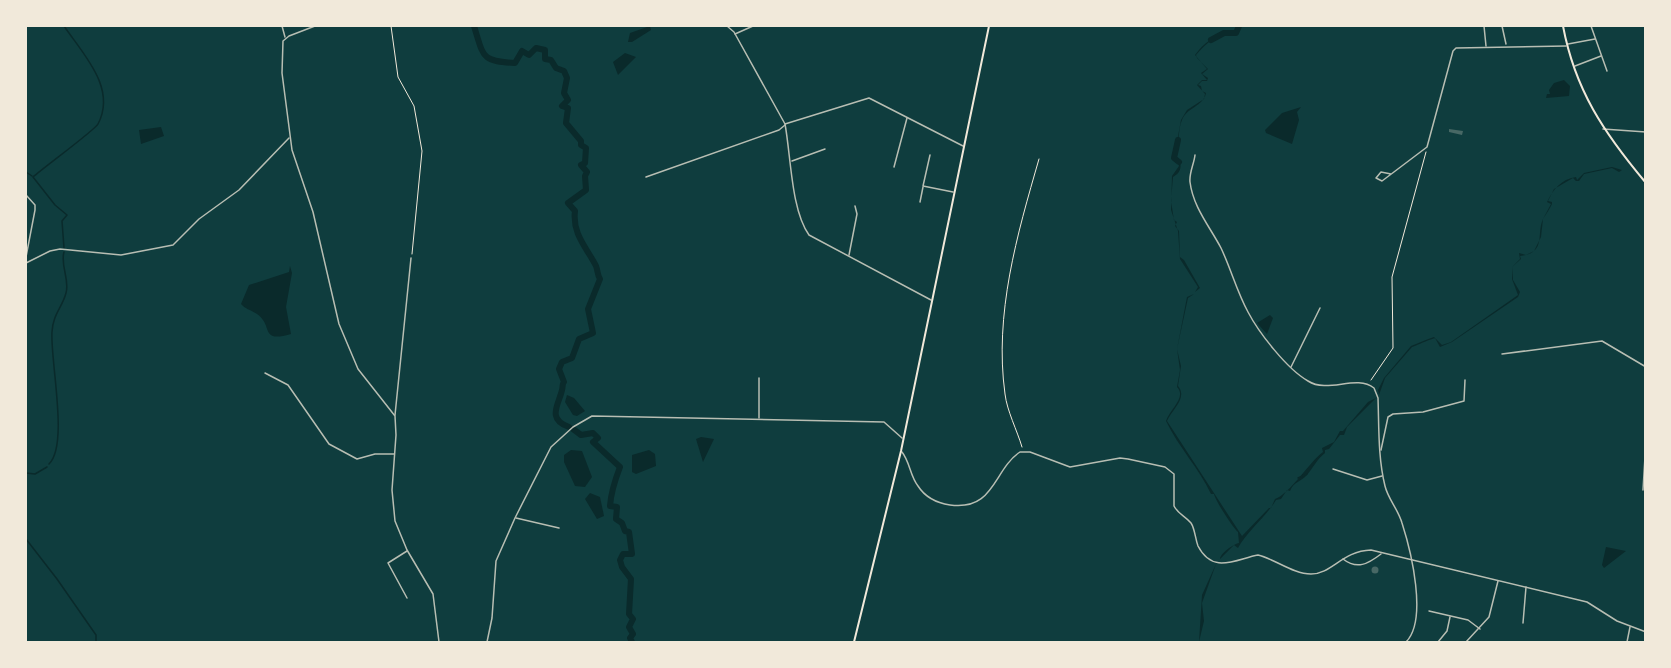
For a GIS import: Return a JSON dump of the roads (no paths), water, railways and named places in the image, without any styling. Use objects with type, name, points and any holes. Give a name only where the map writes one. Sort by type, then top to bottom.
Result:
[{"type":"main road","points":[[854,642],[901,451],[989,26]]},
{"type":"main road","points":[[1563,26],[1583,92],[1603,129],[1646,183]]},
{"type":"street","points":[[282,26],[285,38],[282,73],[289,138],[313,212],[339,324],[358,369],[395,416]]},
{"type":"street","points":[[285,38],[315,26]]},
{"type":"street","points":[[727,26],[735,34],[785,124],[795,194],[804,229],[809,236],[932,300]]},
{"type":"street","points":[[735,34],[753,26]]},
{"type":"street","points":[[1484,26],[1486,47]]},
{"type":"street","points":[[1502,26],[1507,45]]},
{"type":"street","points":[[1591,26],[1606,71]]},
{"type":"street","points":[[1391,174],[1427,147],[1453,51],[1456,48],[1567,45],[1596,39]]},
{"type":"street","points":[[1575,66],[1601,56]]},
{"type":"street","points":[[646,177],[779,130],[785,124],[869,98],[964,146]]},
{"type":"street","points":[[894,167],[908,117]]},
{"type":"street","points":[[1603,129],[1646,132]]},
{"type":"street","points":[[26,262],[60,249],[121,255],[173,244],[199,219],[239,190],[289,138]]},
{"type":"street","points":[[792,161],[825,148]]},
{"type":"street","points":[[920,202],[930,155]]},
{"type":"street","points":[[1196,155],[1190,172],[1194,198],[1221,247],[1248,313],[1291,367],[1307,381],[1321,386],[1370,385],[1376,393],[1383,476],[1387,493],[1402,522],[1417,605],[1413,635],[1406,642]]},
{"type":"street","points":[[924,186],[954,192]]},
{"type":"street","points":[[26,195],[35,205],[35,210],[26,257]]},
{"type":"street","points":[[849,256],[857,214],[855,206]]},
{"type":"street","points":[[411,258],[395,416],[393,513],[407,550],[433,594],[439,642]]},
{"type":"street","points":[[1291,367],[1320,308]]},
{"type":"street","points":[[1502,354],[1602,341],[1646,367]]},
{"type":"street","points":[[265,373],[288,385],[329,444],[336,449],[357,459],[375,454],[394,454]]},
{"type":"street","points":[[759,378],[759,418]]},
{"type":"street","points":[[1381,451],[1388,417],[1393,414],[1423,412],[1464,401],[1465,380]]},
{"type":"street","points":[[487,642],[492,618],[496,561],[515,518],[551,447],[573,427],[592,416],[884,422],[903,439]]},
{"type":"street","points":[[1643,490],[1646,440]]},
{"type":"street","points":[[901,451],[924,492],[936,501],[958,505],[975,501],[986,495],[1014,457],[1023,452],[1070,467],[1120,458],[1165,467],[1174,474],[1174,506],[1177,512],[1190,522],[1199,546],[1208,556],[1218,562],[1235,564],[1258,555],[1306,574],[1315,574],[1323,572],[1357,550],[1382,552],[1587,602],[1630,626],[1646,632]]},
{"type":"street","points":[[1333,469],[1367,480],[1383,476]]},
{"type":"street","points":[[515,518],[559,528]]},
{"type":"street","points":[[407,550],[388,563],[407,598]]},
{"type":"street","points":[[1342,558],[1351,565],[1357,566],[1371,562],[1382,552]]},
{"type":"street","points":[[1466,642],[1489,617],[1498,580]]},
{"type":"street","points":[[1523,623],[1526,586]]},
{"type":"street","points":[[1429,611],[1468,620],[1480,629]]},
{"type":"street","points":[[1438,642],[1447,631],[1450,616]]},
{"type":"street","points":[[1628,642],[1630,626]]},
{"type":"street","points":[[1470,639],[1473,642]]},
{"type":"water","points":[[650,26],[651,30],[632,42],[628,42],[630,33]]},
{"type":"water","points":[[1235,31],[1237,34],[1214,39],[1200,50],[1197,57],[1195,55],[1199,49],[1213,38]]},
{"type":"water","points":[[625,53],[636,57],[618,75],[613,62]]},
{"type":"water","points":[[1201,62],[1208,69],[1202,74],[1208,78],[1207,81],[1202,81],[1198,85],[1201,86],[1202,91],[1197,85],[1202,80],[1207,80],[1201,73],[1207,69]]},
{"type":"water","points":[[1564,80],[1570,86],[1569,96],[1546,98],[1554,83]]},
{"type":"water","points":[[1203,100],[1184,116],[1176,147],[1181,120],[1187,110]]},
{"type":"water","points":[[1301,107],[1297,112],[1299,120],[1292,144],[1266,133],[1265,130],[1282,113]]},
{"type":"water","points":[[161,127],[164,136],[141,144],[139,130]]},
{"type":"water","points":[[1175,158],[1180,162],[1180,167],[1178,173],[1173,177],[1171,196],[1172,176],[1179,166],[1178,162],[1174,161]]},
{"type":"water","points":[[1612,167],[1622,170],[1619,172],[1612,168],[1584,174],[1579,181],[1576,181],[1573,178],[1556,188],[1571,178],[1576,177],[1577,180],[1584,173]]},
{"type":"water","points":[[1543,219],[1541,237],[1539,241],[1541,225]]},
{"type":"water","points":[[1177,229],[1180,257],[1200,288],[1195,292],[1198,287],[1180,259]]},
{"type":"water","points":[[290,266],[292,273],[286,307],[291,334],[275,336],[268,332],[265,323],[257,314],[241,304],[249,285],[289,272]]},
{"type":"water","points":[[1512,267],[1513,280],[1520,292],[1518,297],[1452,342],[1440,347],[1435,338],[1442,345],[1451,342],[1518,295],[1512,279]]},
{"type":"water","points":[[1194,294],[1188,298],[1177,349],[1187,297]]},
{"type":"water","points":[[1270,315],[1273,318],[1267,334],[1257,323]]},
{"type":"water","points":[[1435,338],[1412,347],[1385,378],[1379,395],[1378,390],[1384,378],[1411,346]]},
{"type":"water","points":[[1177,349],[1181,366],[1178,386],[1181,390],[1181,395],[1178,404],[1167,421],[1242,536],[1270,508],[1238,548],[1234,545],[1239,543],[1238,532],[1224,514],[1214,494],[1211,494],[1166,421],[1179,399],[1180,391],[1177,387],[1180,370]]},
{"type":"water","points":[[567,395],[574,398],[585,411],[577,416],[573,415],[565,402]]},
{"type":"water","points":[[1376,398],[1347,427],[1344,435],[1340,435],[1329,449],[1325,450],[1307,475],[1290,491],[1288,490],[1323,452],[1322,448],[1334,442],[1340,431],[1343,431],[1368,402]]},
{"type":"water","points":[[701,437],[714,439],[703,462],[696,439]]},
{"type":"water","points":[[571,450],[582,451],[592,477],[585,487],[575,486],[564,462],[564,455]]},
{"type":"water","points":[[649,450],[655,454],[656,466],[636,474],[632,472],[632,455]]},
{"type":"water","points":[[1286,492],[1281,499],[1276,500],[1272,506],[1275,499]]},
{"type":"water","points":[[590,493],[600,497],[604,516],[597,519],[585,499]]},
{"type":"water","points":[[1606,547],[1626,551],[1604,568],[1602,565]]},
{"type":"water","points":[[1216,564],[1202,603],[1204,621],[1199,642],[1202,595]]},
{"type":"waterway","points":[[64,26],[88,60],[101,85],[103,111],[98,124],[88,134],[33,177],[55,205],[67,215],[62,221],[64,248]]},
{"type":"waterway","points":[[474,26],[482,51],[490,59],[515,63],[522,51],[529,55],[536,48],[545,50],[545,59],[551,60],[556,68],[564,71],[567,78],[564,93],[568,100],[562,106],[568,108],[566,123],[581,141],[581,145],[586,148],[585,163],[581,165],[587,172],[586,190],[568,203],[575,211],[578,234],[596,266],[600,279],[588,309],[593,333],[579,339],[572,358],[562,362],[559,369],[564,382],[556,415],[562,424],[569,427]]},
{"type":"waterway","points":[[1211,40],[1224,33],[1236,33],[1239,26]]},
{"type":"waterway","points":[[1178,140],[1174,158],[1179,162]]},
{"type":"waterway","points":[[26,172],[32,176]]},
{"type":"waterway","points":[[49,464],[55,454],[58,439],[52,332],[54,320],[67,288],[63,262],[64,252]]},
{"type":"waterway","points":[[573,429],[581,435],[593,433],[598,438],[593,442],[620,467],[613,486],[610,506],[617,507],[616,519],[622,523],[625,531],[629,532],[632,554],[623,554],[620,560],[631,579],[629,614],[633,619],[629,627],[633,634],[630,638],[632,642]]},
{"type":"waterway","points":[[26,473],[35,474],[47,467]]},
{"type":"waterway","points":[[1298,478],[1307,474]]},
{"type":"waterway","points":[[26,539],[96,635],[96,642]]}]
